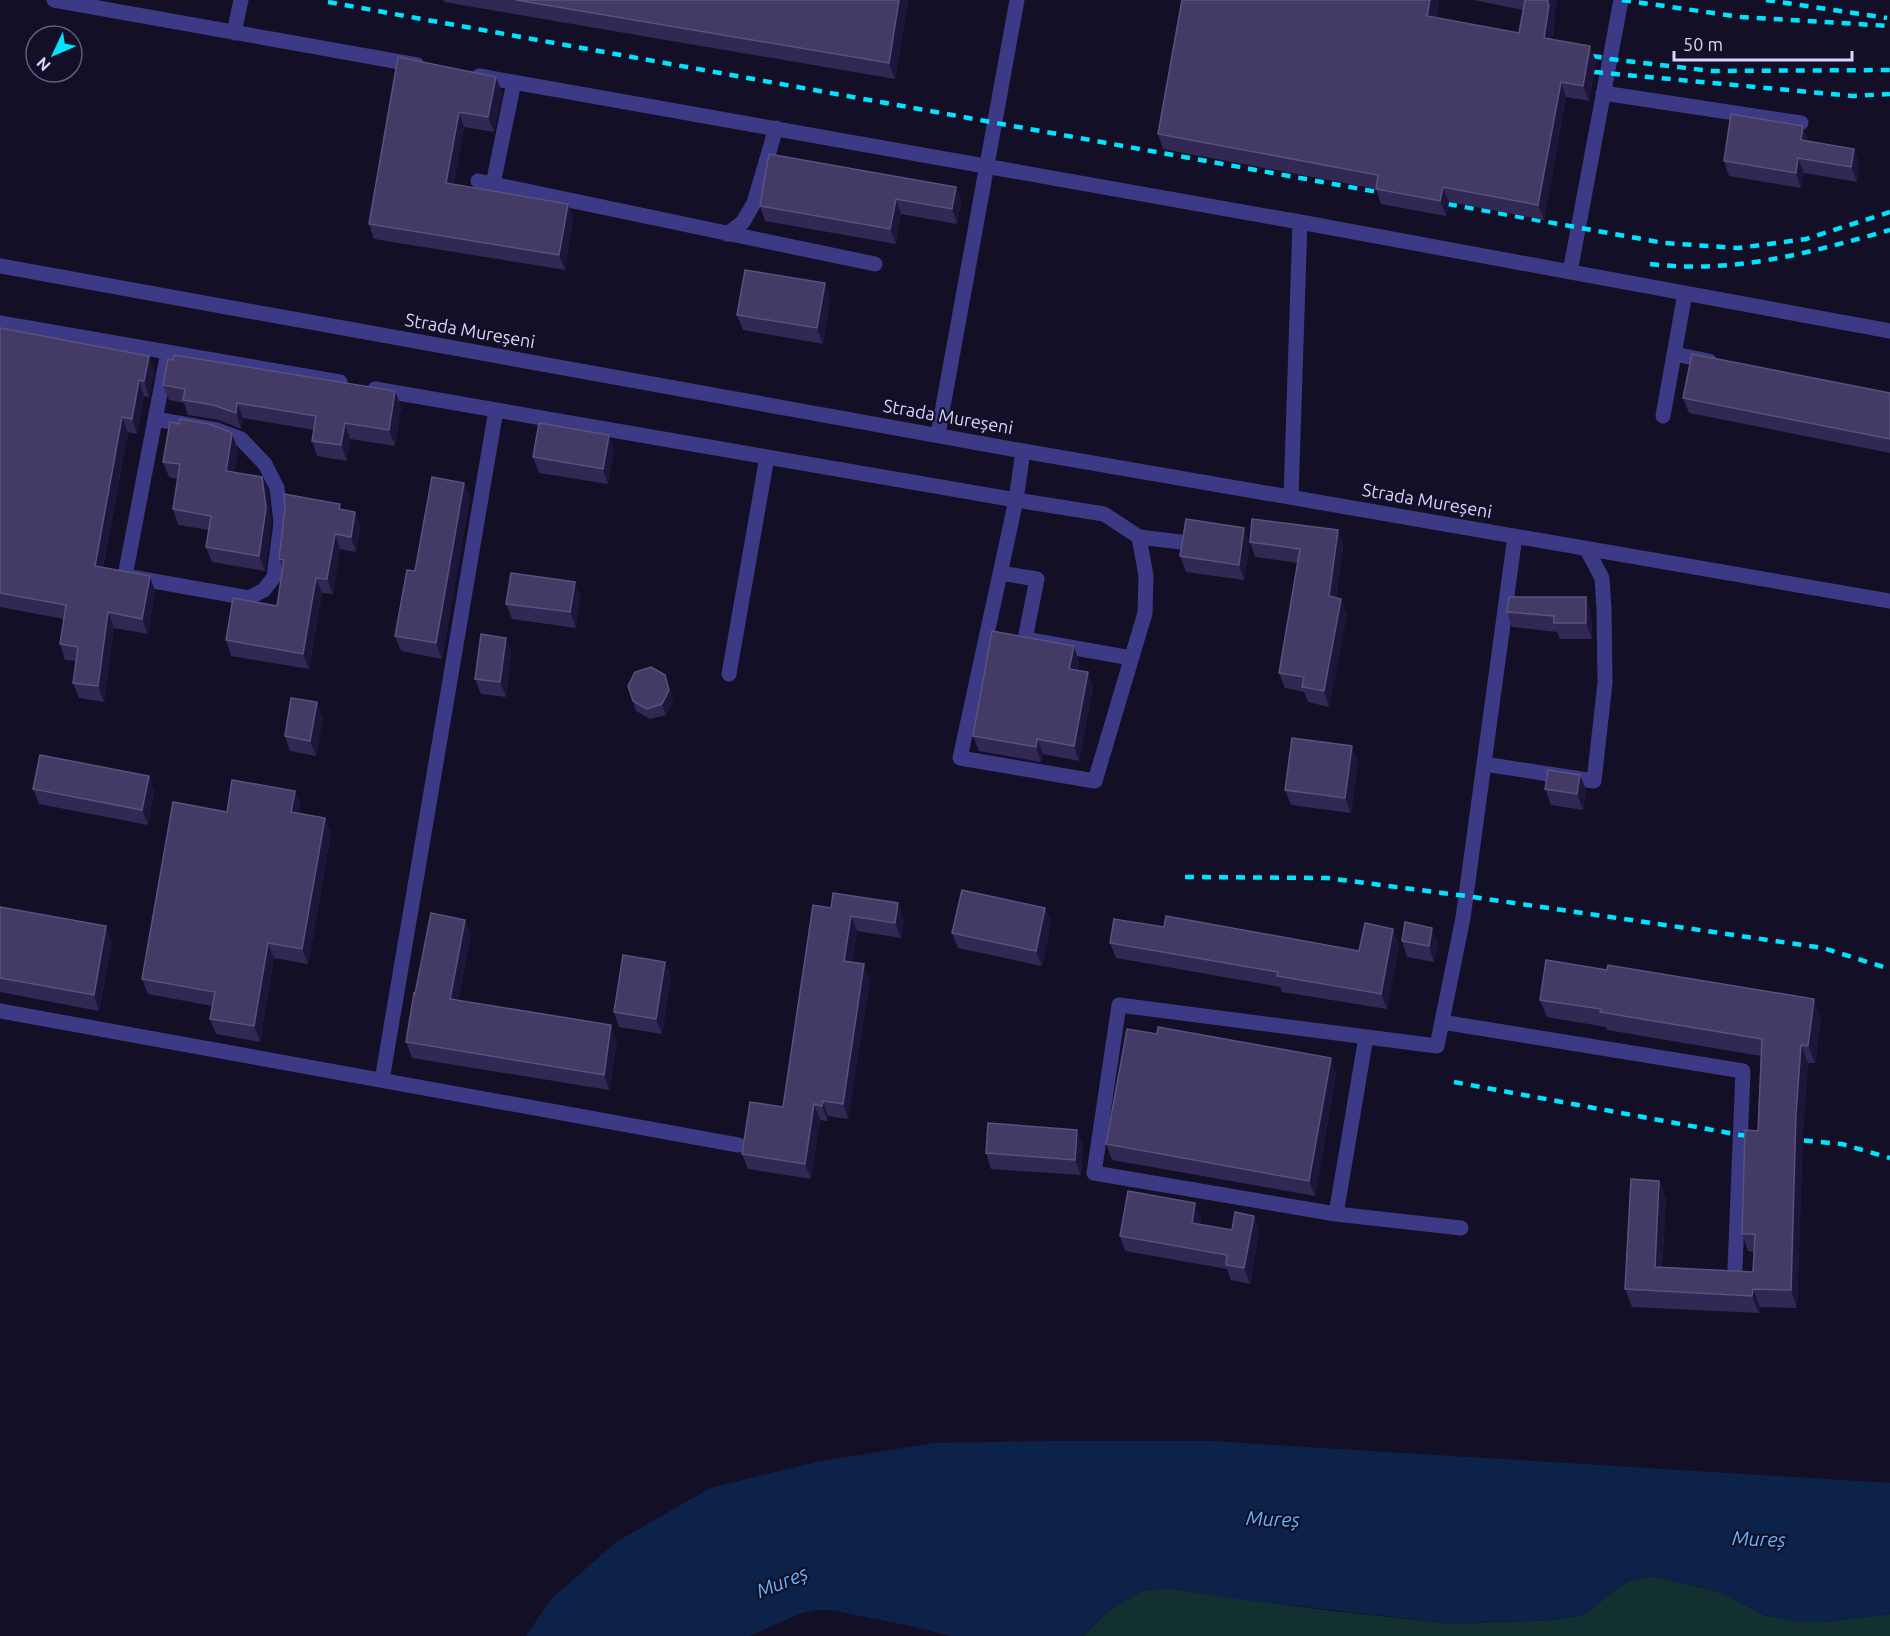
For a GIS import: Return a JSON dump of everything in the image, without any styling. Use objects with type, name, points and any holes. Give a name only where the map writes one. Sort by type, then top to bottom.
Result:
[{"type":"street","points":[[54,0],[432,68]]},
{"type":"street","points":[[234,33],[241,0]]},
{"type":"street","points":[[938,434],[1017,0]]},
{"type":"street","points":[[1570,272],[1621,0]]},
{"type":"street","points":[[467,74],[1300,222],[1890,331]]},
{"type":"street","points":[[514,82],[486,183],[875,264]]},
{"type":"street","points":[[1603,93],[1801,123]]},
{"type":"street","points":[[727,234],[743,222],[754,203],[776,128]]},
{"type":"street","points":[[1291,497],[1300,222]]},
{"type":"street","name":"Strada Mureșeni","points":[[0,266],[1023,451],[1890,601]]},
{"type":"street","points":[[1663,416],[1685,293]]},
{"type":"street","points":[[0,323],[1104,514],[1139,537],[1181,542]]},
{"type":"street","points":[[155,419],[217,430],[241,439],[265,464],[277,488],[281,523],[274,578],[264,590],[249,598],[125,576],[155,419],[168,352]]},
{"type":"street","points":[[1674,354],[1720,363]]},
{"type":"street","points":[[382,1080],[496,410]]},
{"type":"street","points":[[1023,451],[1016,500],[960,758],[1095,781],[1145,613],[1146,576],[1139,537]]},
{"type":"street","points":[[729,674],[768,457]]},
{"type":"street","points":[[1461,1228],[1336,1214],[1094,1173],[1119,1005],[1437,1046],[1463,918],[1515,536]]},
{"type":"street","points":[[1484,764],[1594,781],[1605,683],[1604,609],[1602,578],[1586,548]]},
{"type":"street","points":[[1000,573],[1037,579],[1025,639],[1131,658]]},
{"type":"street","points":[[0,1011],[738,1145]]},
{"type":"street","points":[[1442,1022],[1743,1071],[1736,1268]]},
{"type":"street","points":[[1336,1214],[1366,1037]]},
{"type":"green space","points":[[1652,1576],[1720,1592],[1764,1615],[1799,1622],[1824,1622],[1890,1614],[1890,1636],[1083,1636],[1110,1610],[1141,1591],[1166,1588],[1325,1610],[1453,1624],[1554,1620],[1578,1616],[1591,1610],[1627,1582]]},
{"type":"water","name":"Mureș","points":[[1211,1441],[1890,1483],[1890,1614],[1824,1622],[1799,1622],[1764,1615],[1720,1592],[1652,1576],[1627,1582],[1591,1610],[1578,1616],[1554,1620],[1453,1624],[1237,1599],[1166,1588],[1141,1591],[1110,1610],[1083,1636],[950,1636],[831,1610],[814,1610],[799,1614],[750,1636],[526,1636],[550,1600],[616,1542],[710,1488],[816,1462],[933,1443]]},
{"type":"building","points":[[516,0],[899,0],[889,63]]},
{"type":"building","points":[[1182,0],[1430,0],[1427,16],[1519,33],[1525,0],[1548,0],[1544,38],[1590,46],[1583,86],[1561,82],[1538,205],[1443,187],[1440,201],[1376,189],[1378,175],[1158,134]]},
{"type":"building","points":[[398,57],[496,77],[488,117],[459,112],[446,183],[568,204],[559,255],[369,224]]},
{"type":"building","points":[[1731,114],[1803,126],[1801,140],[1854,149],[1851,167],[1798,158],[1796,173],[1724,161]]},
{"type":"building","points":[[769,154],[956,187],[952,209],[896,199],[890,229],[760,206]]},
{"type":"building","points":[[745,270],[825,283],[817,328],[737,315]]},
{"type":"building","points":[[0,328],[149,356],[144,381],[139,380],[132,419],[122,417],[95,566],[150,576],[142,619],[108,612],[98,686],[73,683],[78,647],[60,644],[66,605],[0,593]]},
{"type":"building","points":[[1692,354],[1890,393],[1890,439],[1683,398]]},
{"type":"building","points":[[174,355],[395,391],[389,430],[345,423],[341,445],[312,441],[316,416],[237,403],[236,413],[213,405],[183,400],[185,389],[163,385],[168,359],[173,360]]},
{"type":"building","points":[[180,419],[209,424],[230,432],[232,434],[226,471],[262,477],[266,508],[259,556],[206,547],[211,516],[173,509],[180,464],[163,462],[170,422],[179,424]]},
{"type":"building","points":[[539,423],[609,435],[603,469],[533,457]]},
{"type":"building","points":[[432,477],[464,483],[436,643],[395,636],[407,570],[415,571]]},
{"type":"building","points":[[284,494],[340,504],[339,509],[355,512],[351,537],[335,534],[327,579],[316,578],[303,654],[226,640],[233,598],[277,606],[284,560],[279,559],[285,509]]},
{"type":"building","points":[[1186,519],[1244,528],[1239,565],[1180,556]]},
{"type":"building","points":[[1252,519],[1338,530],[1329,596],[1341,599],[1324,691],[1302,687],[1304,677],[1279,673],[1300,549],[1250,542]]},
{"type":"building","points":[[511,573],[575,582],[570,612],[506,604]]},
{"type":"building","points":[[1509,597],[1586,597],[1586,623],[1554,623],[1554,616],[1507,612]]},
{"type":"building","points":[[992,631],[1074,646],[1069,669],[1088,672],[1074,746],[1037,739],[1036,747],[973,736]]},
{"type":"building","points":[[481,634],[506,638],[500,682],[475,679]]},
{"type":"building","points":[[651,667],[665,675],[669,690],[662,704],[647,709],[633,701],[628,686],[635,672]]},
{"type":"building","points":[[291,698],[317,702],[310,741],[285,736]]},
{"type":"building","points":[[1292,738],[1352,746],[1345,798],[1285,790]]},
{"type":"building","points":[[40,755],[149,776],[142,810],[33,789]]},
{"type":"building","points":[[1548,770],[1580,775],[1577,794],[1545,789]]},
{"type":"building","points":[[232,780],[295,791],[291,812],[325,818],[302,949],[268,943],[254,1026],[210,1019],[215,992],[142,979],[173,802],[227,812]]},
{"type":"building","points":[[962,890],[1045,908],[1036,951],[952,933]]},
{"type":"building","points":[[833,893],[898,903],[895,923],[851,916],[844,961],[864,964],[843,1104],[823,1101],[822,1106],[814,1104],[805,1164],[742,1154],[750,1102],[783,1107],[813,905],[831,908]]},
{"type":"building","points":[[0,907],[106,926],[94,995],[0,978]]},
{"type":"building","points":[[431,913],[465,920],[450,999],[611,1025],[604,1075],[406,1042]]},
{"type":"building","points":[[1166,916],[1359,951],[1365,923],[1393,929],[1381,994],[1277,976],[1278,972],[1110,943],[1114,919],[1164,927]]},
{"type":"building","points":[[1405,922],[1432,928],[1429,946],[1402,941]]},
{"type":"building","points":[[623,955],[665,962],[656,1019],[614,1012]]},
{"type":"building","points":[[1546,960],[1607,970],[1608,965],[1814,999],[1808,1046],[1801,1045],[1796,1114],[1791,1290],[1753,1289],[1752,1296],[1625,1289],[1631,1179],[1659,1181],[1655,1267],[1753,1272],[1755,1234],[1742,1234],[1745,1130],[1758,1131],[1762,1039],[1540,1000]]},
{"type":"building","points":[[1158,1027],[1331,1058],[1309,1181],[1106,1144],[1127,1029],[1157,1034]]},
{"type":"building","points":[[988,1123],[1077,1130],[1075,1160],[986,1153]]},
{"type":"building","points":[[1128,1191],[1195,1203],[1192,1223],[1232,1230],[1235,1212],[1254,1216],[1244,1268],[1226,1265],[1227,1255],[1120,1236]]},
{"type":"railway","points":[[1622,0],[1741,17],[1890,26]]},
{"type":"railway","points":[[1766,0],[1887,18]]},
{"type":"railway","points":[[328,2],[1383,193]]},
{"type":"railway","points":[[1576,53],[1712,71],[1890,70]]},
{"type":"railway","points":[[1594,72],[1853,96],[1890,94]]},
{"type":"railway","points":[[1448,204],[1664,243],[1738,248],[1806,239],[1890,212]]},
{"type":"railway","points":[[1650,264],[1682,266],[1742,264],[1801,254],[1890,230]]},
{"type":"railway","points":[[1185,877],[1327,878],[1466,896],[1823,948],[1890,969]]},
{"type":"railway","points":[[1454,1082],[1740,1135],[1763,1137]]},
{"type":"railway","points":[[1787,1139],[1842,1144],[1890,1158]]}]
